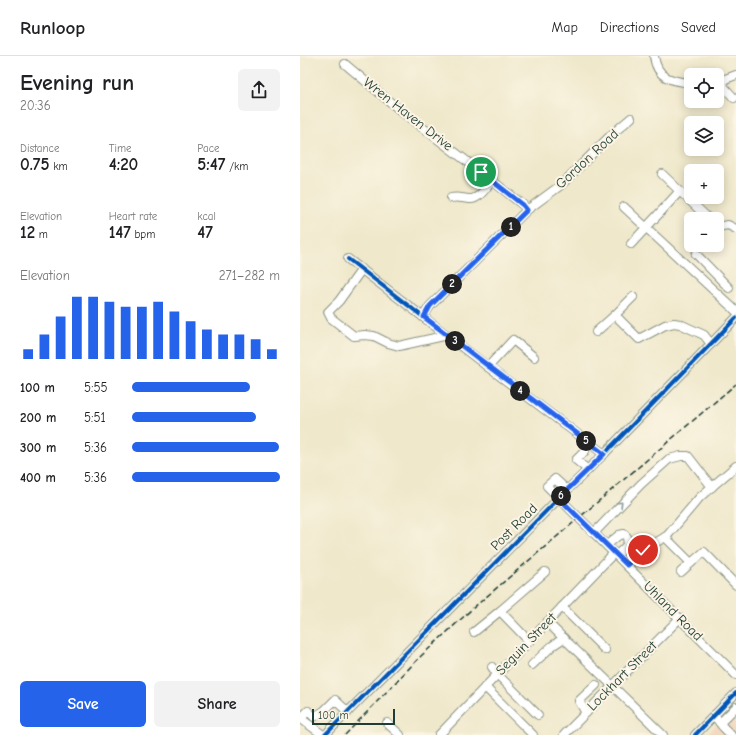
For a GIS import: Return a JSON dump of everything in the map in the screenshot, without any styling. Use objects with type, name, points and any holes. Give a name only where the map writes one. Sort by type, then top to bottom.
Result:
[{"type":"street","points":[[654,56],[658,70],[667,78],[674,81],[684,82]]},
{"type":"street","name":"Wren Haven Drive","points":[[345,64],[402,112],[523,205],[527,210]]},
{"type":"street","points":[[724,80],[736,75]]},
{"type":"street","points":[[724,87],[734,98]]},
{"type":"street","name":"Gordon Road","points":[[424,317],[430,306],[527,210],[561,185],[611,135],[631,118]]},
{"type":"street","points":[[662,174],[700,212]]},
{"type":"street","points":[[451,198],[476,198],[492,181]]},
{"type":"street","points":[[632,244],[679,192]]},
{"type":"street","points":[[624,206],[736,311]]},
{"type":"street","points":[[724,226],[728,225],[736,229]]},
{"type":"street","points":[[696,254],[732,286],[721,296]]},
{"type":"street","points":[[348,259],[604,454]]},
{"type":"street","points":[[362,269],[340,301],[328,312],[331,318],[346,330],[354,336],[374,336],[388,343],[399,346],[448,335]]},
{"type":"street","points":[[596,332],[633,297]]},
{"type":"street","points":[[615,315],[638,339],[665,325],[674,323],[680,324],[704,335],[711,344]]},
{"type":"street","name":"Post Road","points":[[324,735],[604,454],[736,318]]},
{"type":"street","points":[[488,367],[513,340],[534,357]]},
{"type":"street","points":[[585,451],[576,460],[588,470]]},
{"type":"street","points":[[594,532],[641,484],[669,459],[688,456],[712,487]]},
{"type":"street","points":[[627,565],[643,550],[665,537],[700,497],[736,466]]},
{"type":"street","name":"Uhland Road","points":[[567,490],[555,479],[547,486],[736,674]]},
{"type":"street","name":"Seguin Street","points":[[439,735],[562,607],[615,554],[628,544],[627,537],[624,534],[619,535],[606,545]]},
{"type":"street","points":[[665,537],[691,563]]},
{"type":"street","points":[[681,572],[704,552],[736,585]]},
{"type":"street","points":[[474,632],[545,572]]},
{"type":"street","points":[[562,607],[605,650]]},
{"type":"street","points":[[500,611],[529,642]]},
{"type":"street","name":"Lockhart Street","points":[[564,735],[680,618]]},
{"type":"street","points":[[548,622],[663,735]]},
{"type":"street","points":[[532,665],[552,646],[564,638]]},
{"type":"street","points":[[509,648],[516,654]]},
{"type":"street","points":[[492,667],[497,674],[538,715]]},
{"type":"street","points":[[586,713],[579,701],[596,685]]},
{"type":"street","points":[[485,687],[532,735]]},
{"type":"street","points":[[695,735],[736,693]]},
{"type":"street","points":[[324,735],[300,718],[308,711],[314,716],[324,711],[335,700],[348,712]]},
{"type":"street","points":[[720,723],[736,707]]},
{"type":"street","points":[[714,715],[731,735]]},
{"type":"street","points":[[387,723],[400,735]]},
{"type":"shaded area","points":[[736,705],[736,735],[706,735]]},
{"type":"railway","points":[[345,735],[421,656],[472,609],[736,384]]},
{"type":"cycle path","points":[[348,259],[604,454]]},
{"type":"cycle path","points":[[325,735],[604,454],[736,318]]},
{"type":"cycle path","points":[[695,735],[736,693]]},
{"type":"route","points":[[481,172],[523,205],[527,210],[430,306],[424,317],[604,454],[559,498],[627,565],[643,550]]}]
